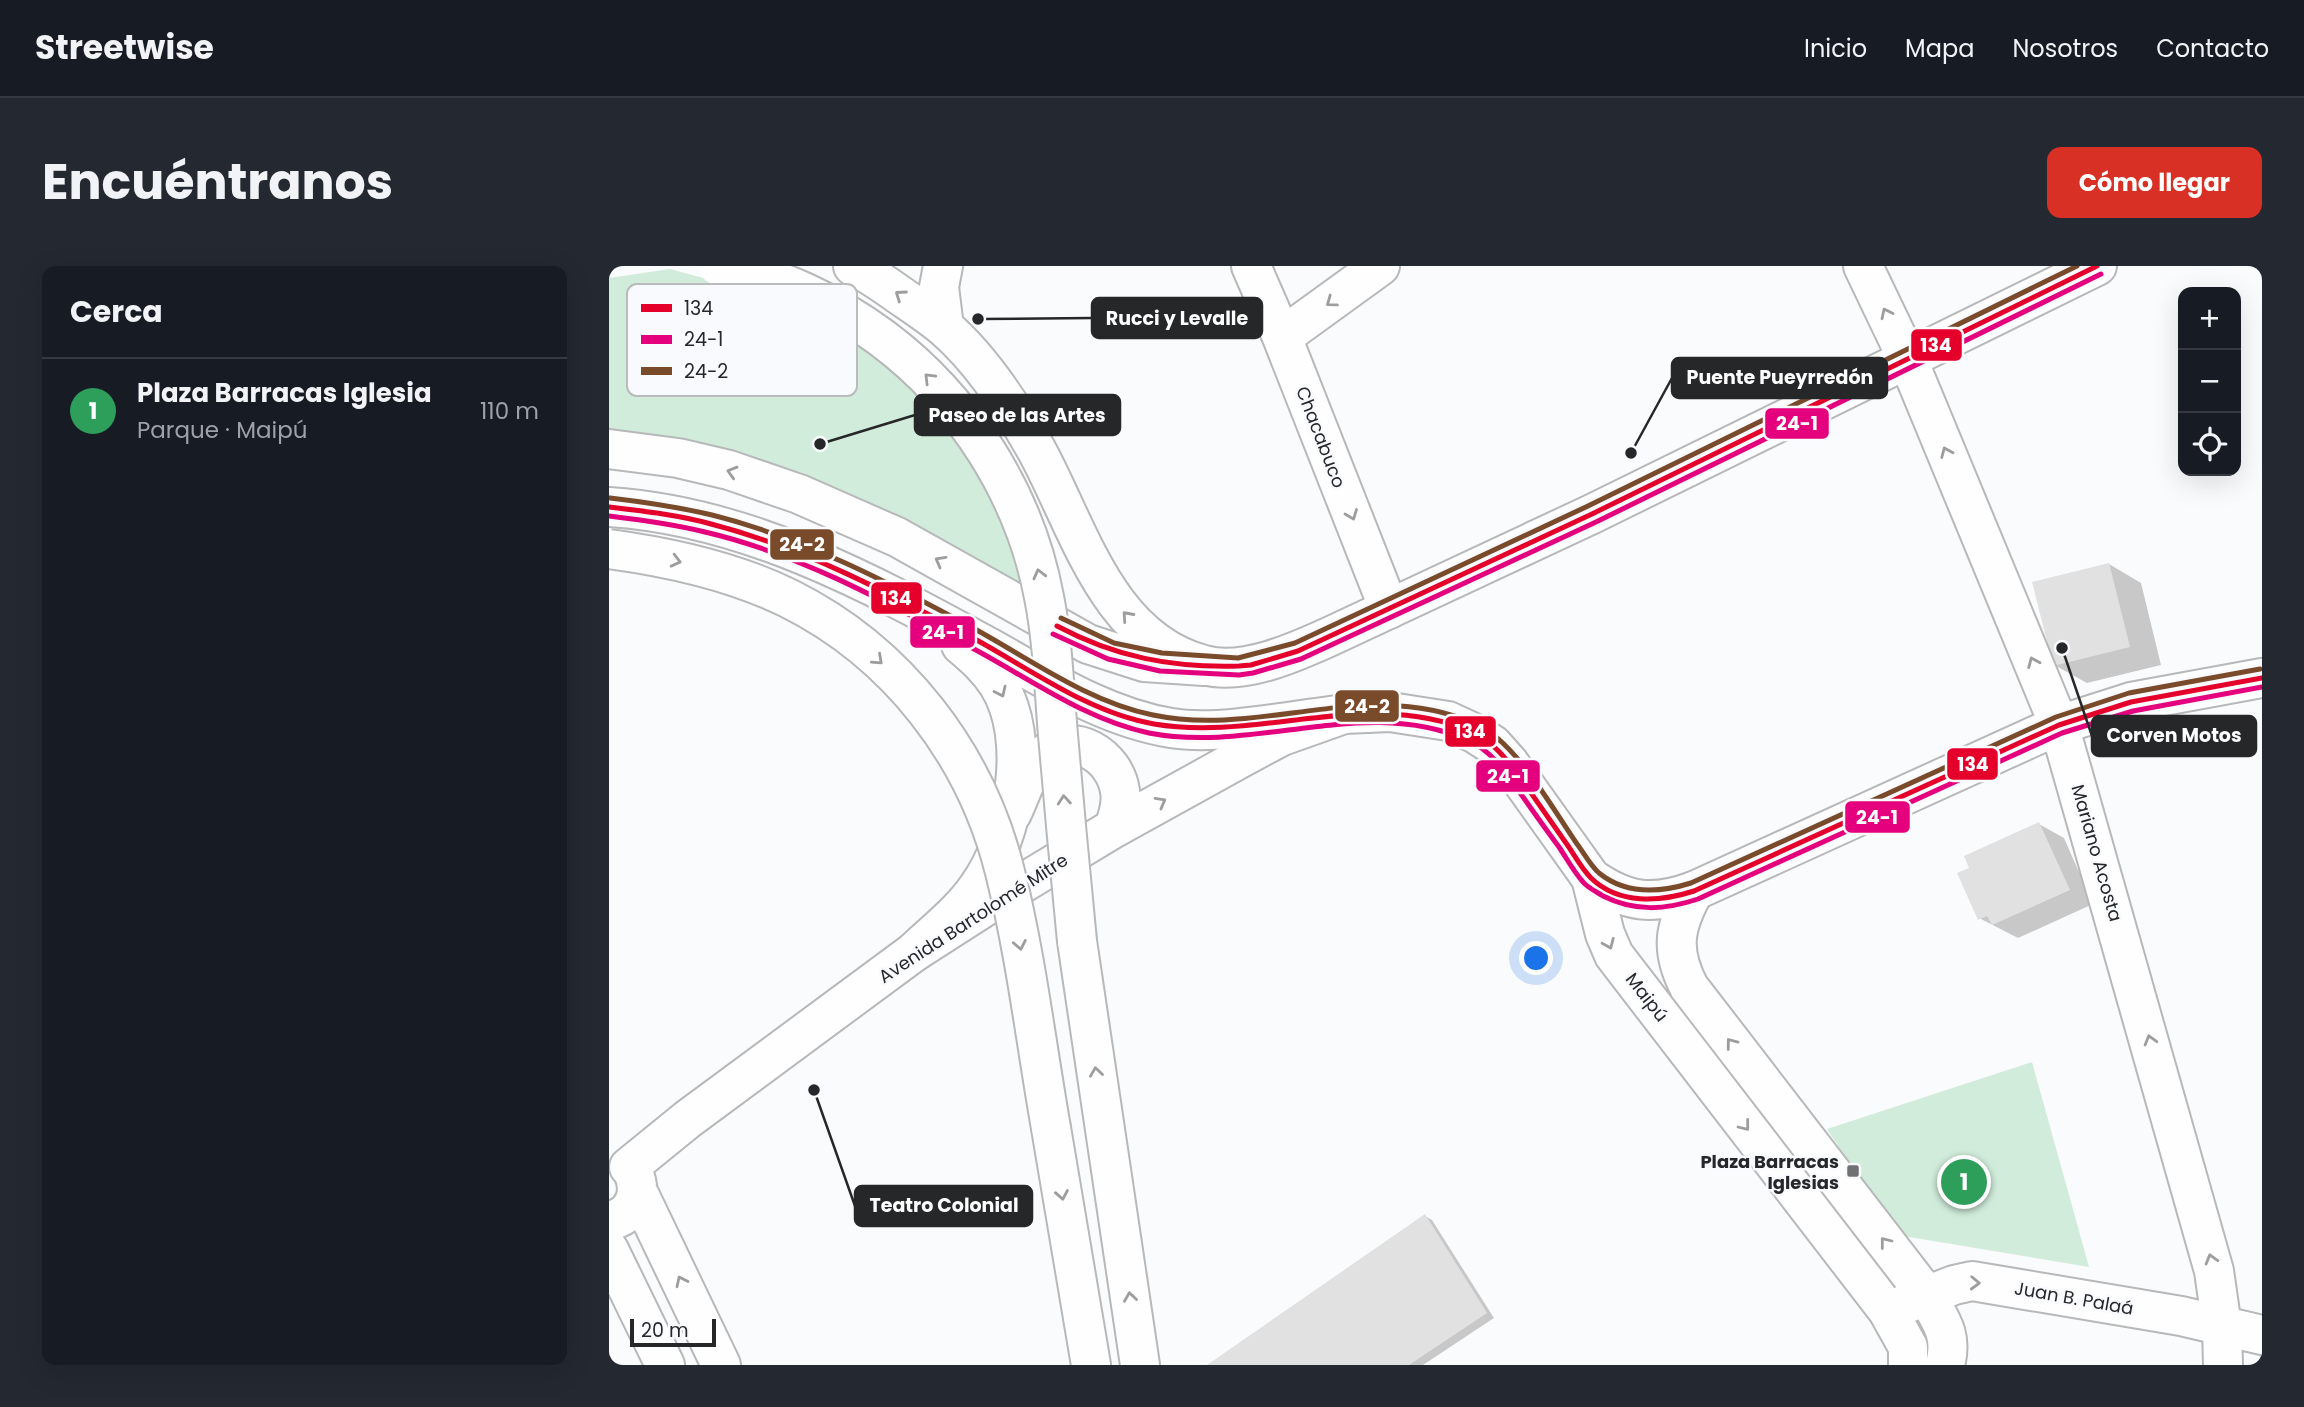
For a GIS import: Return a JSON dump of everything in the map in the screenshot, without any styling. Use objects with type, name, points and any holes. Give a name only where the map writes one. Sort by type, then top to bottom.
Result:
[{"type":"main road","points":[[718,266],[780,284]]},
{"type":"main road","points":[[853,266],[884,284],[944,327],[974,359],[1024,430],[1103,582],[1118,605],[1134,624],[1162,645],[1204,666]]},
{"type":"main road","points":[[943,266],[939,287],[944,327]]},
{"type":"main road","name":"Chacabuco","points":[[1251,266],[1282,337],[1389,609]]},
{"type":"main road","points":[[1282,337],[1380,266]]},
{"type":"main road","name":"Mariano Acosta","points":[[1863,266],[1908,360],[2059,725],[2214,1271],[2222,1326],[2223,1365]]},
{"type":"main road","points":[[609,449],[678,458],[729,470],[788,490],[897,537],[1088,644],[1144,662],[1232,667],[1250,665],[1298,651],[1592,514],[2097,266]]},
{"type":"main road","points":[[857,320],[898,350],[955,406],[996,467],[1013,499],[1027,534],[1045,598],[1077,941],[1140,1365]]},
{"type":"main road","points":[[609,507],[708,522],[794,550],[861,579],[920,609],[1092,703],[1149,724],[1174,729],[1218,729],[1344,713]]},
{"type":"main road","points":[[609,549],[707,569],[787,598],[860,643],[901,680],[938,724],[975,786],[1005,871],[1091,1365]]},
{"type":"main road","points":[[920,609],[979,660],[999,685],[1006,700],[1017,755],[1007,825]]},
{"type":"main road","points":[[1591,878],[1609,891],[1640,900],[1673,899],[2059,725],[2131,702],[2262,678]]},
{"type":"main road","name":"Maipú","points":[[1344,713],[1390,712],[1438,719],[1476,734],[1493,745],[1509,763],[1591,878],[1605,934],[1614,955],[1888,1311],[1908,1347],[1908,1365]]},
{"type":"main road","name":"Avenida Bartolomé Mitre","points":[[609,1221],[628,1212],[636,1198],[625,1172],[688,1119],[914,952],[1114,828],[1282,736],[1344,713]]},
{"type":"main road","points":[[914,952],[957,911],[989,872],[1007,825],[1037,762],[1052,750],[1076,745],[1096,753],[1104,760],[1114,774],[1121,794],[1114,828]]},
{"type":"main road","points":[[1694,891],[1677,927],[1675,943],[1678,967],[1689,987],[1927,1296],[1947,1332],[1945,1365]]},
{"type":"main road","points":[[625,1172],[721,1365]]},
{"type":"main road","points":[[609,1250],[665,1365]]},
{"type":"main road","name":"Juan B. Palaá","points":[[1888,1311],[1954,1285],[1972,1281],[2181,1316],[2262,1335]]},
{"type":"green space","points":[[670,269],[725,284],[627,284],[627,396],[857,396],[857,341],[929,387],[1012,513],[1025,604],[609,434],[609,278]]},
{"type":"green space","points":[[2032,1062],[2089,1267],[1897,1235],[1827,1129]]},
{"type":"building","points":[[2109,563],[2130,647],[2053,666],[2032,582]]},
{"type":"building","points":[[2039,822],[2070,890],[1992,925],[1987,916],[1978,920],[1957,873],[1969,868],[1964,856]]},
{"type":"building","points":[[1425,1214],[1487,1313],[1409,1365],[1207,1365]]},
{"type":"transit line","name":"24-2","points":[[1061,618],[1114,643],[1162,653],[1238,658],[1295,643],[1588,506],[2077,266]]},
{"type":"transit line","name":"134","points":[[1057,626],[1122,653],[1190,665],[1251,665],[1298,651],[1592,514],[2097,266]]},
{"type":"transit line","name":"24-1","points":[[1053,634],[1108,659],[1160,671],[1239,675],[1301,659],[1596,522],[2101,274]]},
{"type":"transit line","name":"24-2","points":[[610,498],[712,515],[813,549],[910,595],[1083,690],[1129,709],[1194,720],[1234,719],[1354,706],[1395,706],[1435,711],[1476,724],[1491,733],[1519,760],[1599,873],[1620,885],[1643,890],[1667,889],[1691,883],[2056,717],[2129,693],[2260,669]]},
{"type":"transit line","name":"134","points":[[609,507],[711,524],[813,559],[910,605],[1083,700],[1130,718],[1154,724],[1194,728],[1234,727],[1354,714],[1394,714],[1433,719],[1472,732],[1488,742],[1507,761],[1591,878],[1614,893],[1640,899],[1694,891],[2059,725],[2131,702],[2262,678]]},
{"type":"transit line","name":"24-1","points":[[609,516],[705,532],[775,553],[909,614],[1081,709],[1126,727],[1149,733],[1189,737],[1230,737],[1351,723],[1391,723],[1430,728],[1469,741],[1484,750],[1501,767],[1585,884],[1603,896],[1638,907],[1662,907],[1698,899],[2062,733],[2133,711],[2262,687]]},
{"type":"place","name":"Rucci y Levalle","points":[[978,319]]},
{"type":"place","name":"Paseo de las Artes","points":[[820,444]]},
{"type":"place","name":"Puente Pueyrredón","points":[[1631,453]]},
{"type":"place","name":"Corven Motos","points":[[2062,648]]},
{"type":"place","name":"Teatro Colonial","points":[[814,1090]]},
{"type":"place","name":"Plaza Barracas Iglesias","points":[[1853,1171]]},
{"type":"place","name":"Plaza Barracas Iglesia","points":[[1964,1182]]}]
